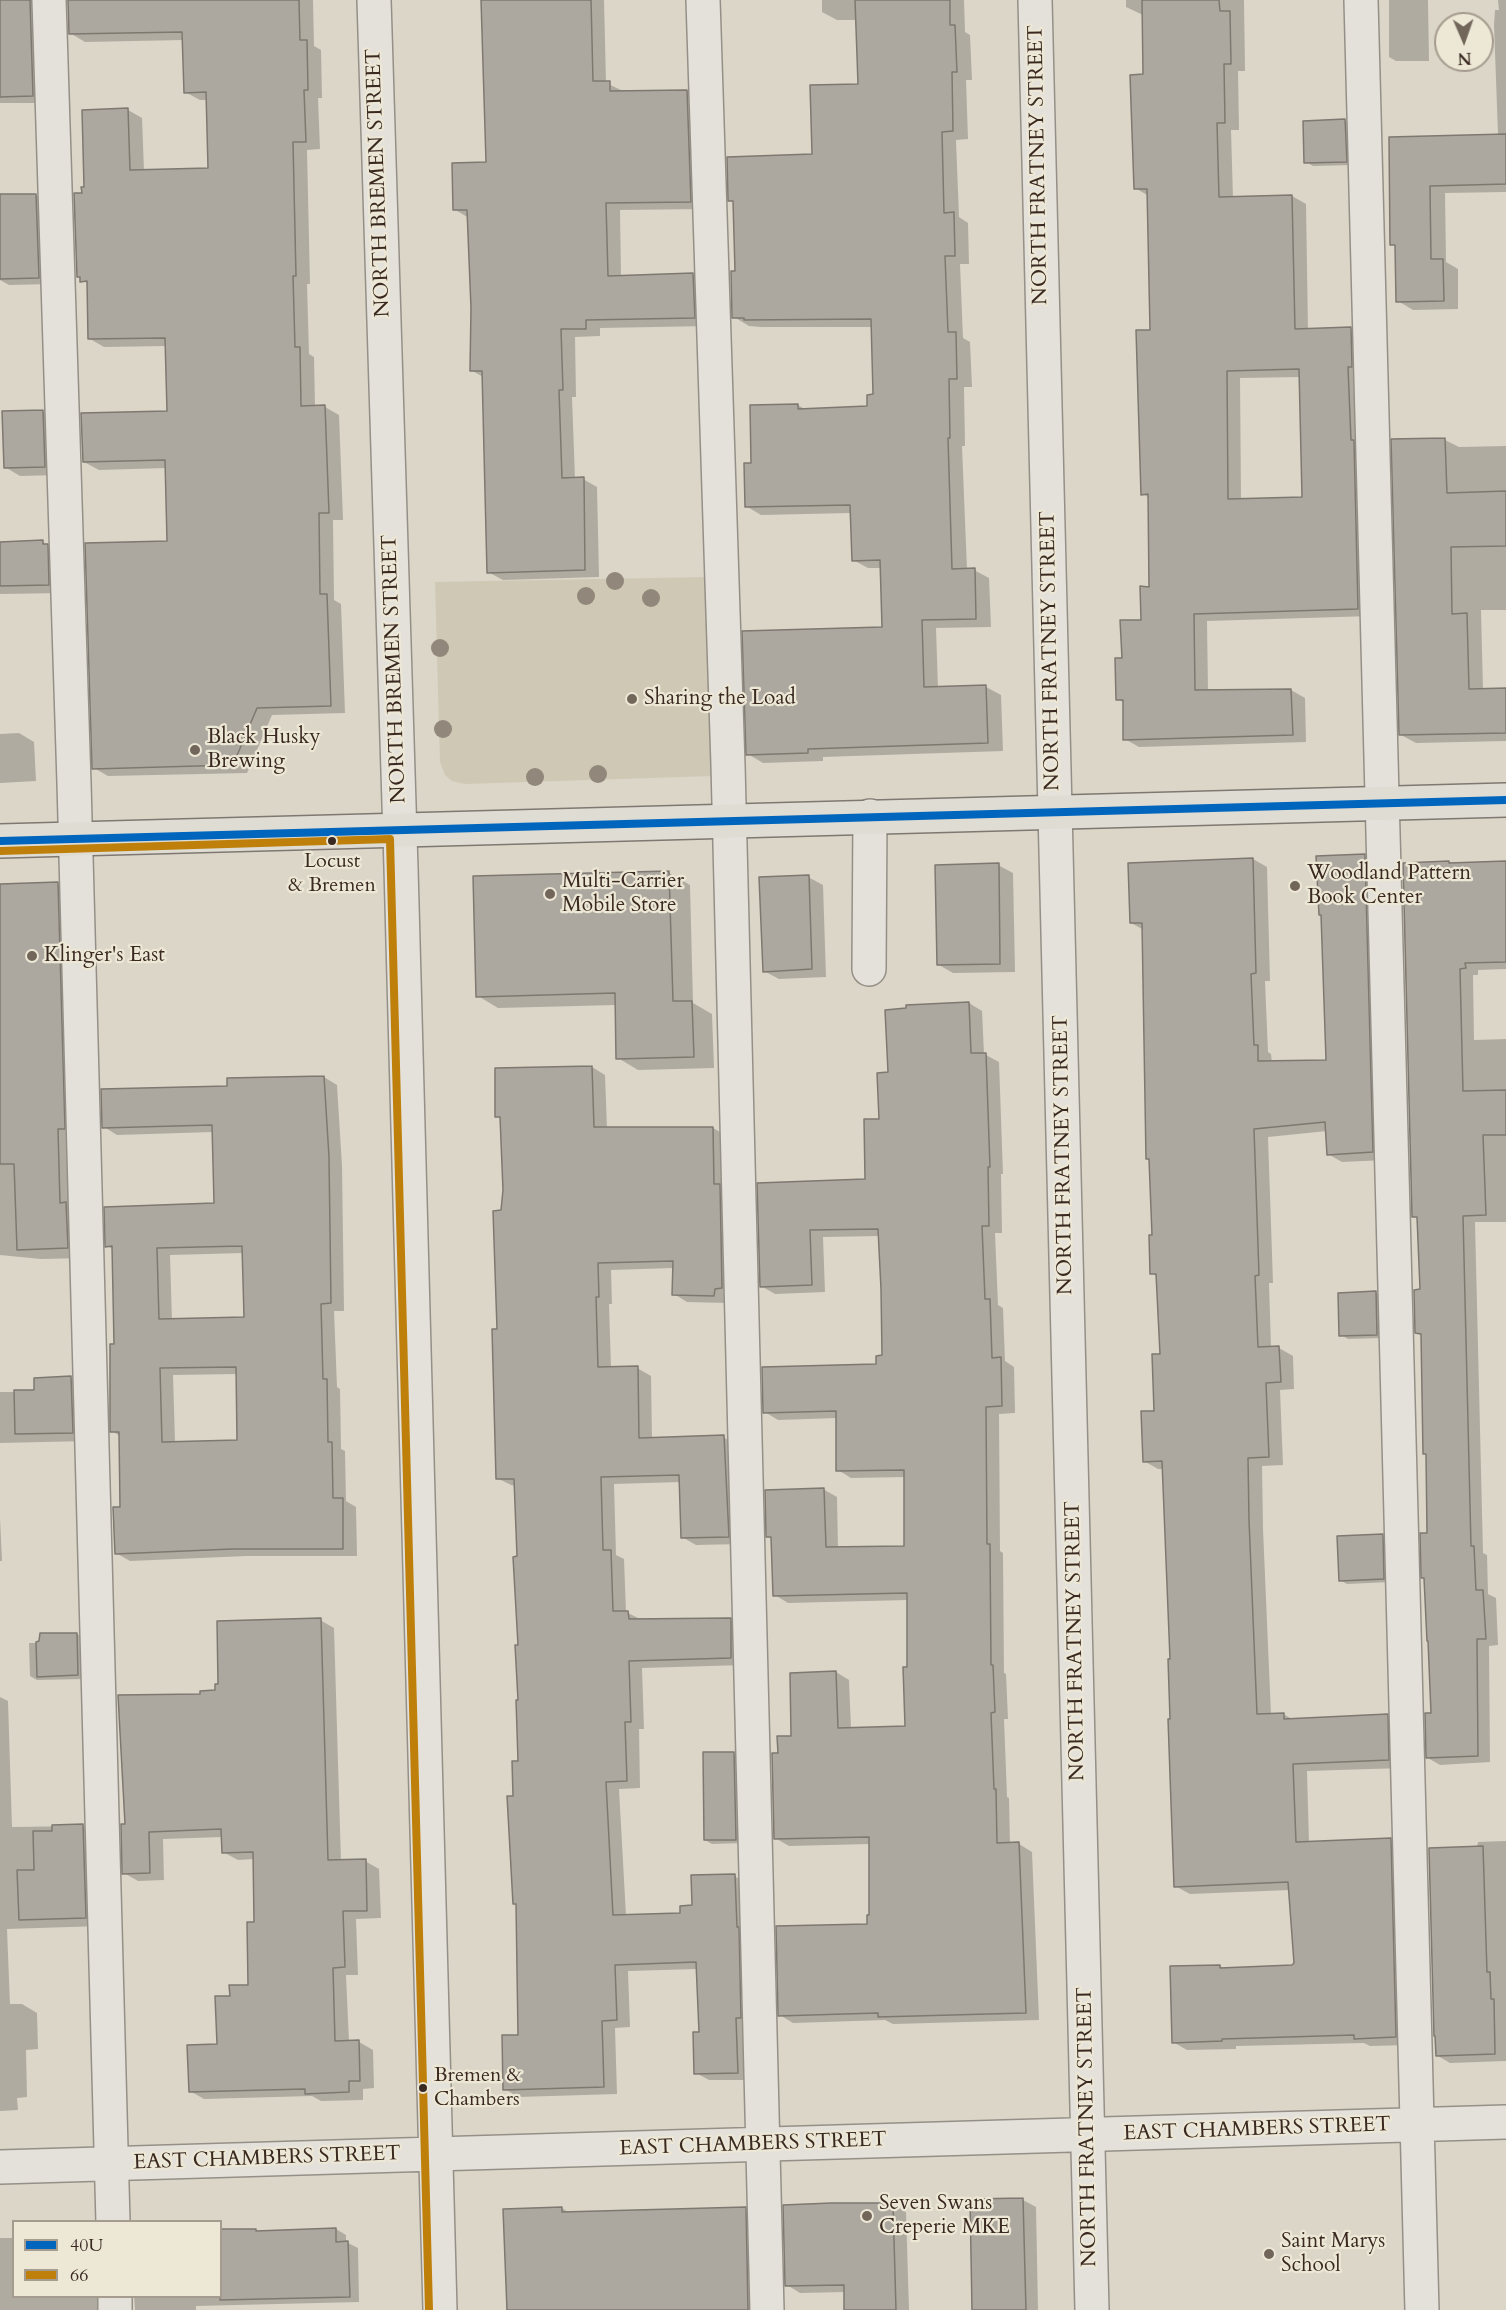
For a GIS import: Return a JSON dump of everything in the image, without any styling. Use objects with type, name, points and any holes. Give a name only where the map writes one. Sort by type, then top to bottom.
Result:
[{"type":"main road","points":[[0,841],[400,828],[1506,800]]},
{"type":"street","points":[[49,0],[75,838],[113,2220]]},
{"type":"street","name":"NORTH BREMEN STREET","points":[[374,0],[400,828],[440,2310]]},
{"type":"street","points":[[703,0],[729,820],[767,2310]]},
{"type":"street","name":"NORTH FRATNEY STREET","points":[[1035,0],[1092,2310]]},
{"type":"street","points":[[1361,0],[1422,2310]]},
{"type":"street","points":[[869,969],[870,816]]},
{"type":"street","name":"EAST CHAMBERS STREET","points":[[0,2167],[1506,2122]]},
{"type":"shaded area","points":[[707,577],[712,776],[465,784],[452,781],[445,775],[440,762],[435,582]]},
{"type":"building","points":[[0,0],[30,0],[33,96],[0,97]]},
{"type":"building","points":[[68,0],[299,0],[300,40],[307,40],[308,90],[304,90],[306,142],[293,142],[295,347],[300,347],[301,406],[325,405],[329,513],[319,513],[320,594],[327,594],[331,706],[257,708],[233,765],[92,769],[85,543],[167,541],[165,460],[83,462],[81,413],[167,411],[165,338],[88,339],[87,281],[80,282],[80,277],[77,277],[74,193],[82,193],[81,187],[84,187],[82,110],[128,108],[130,170],[208,168],[206,92],[184,93],[182,32],[69,34]]},
{"type":"building","points":[[481,0],[591,0],[593,81],[610,81],[610,91],[687,90],[691,202],[606,203],[608,276],[693,273],[695,318],[586,320],[586,329],[561,329],[563,390],[559,390],[562,478],[584,477],[585,570],[487,573],[482,371],[470,371],[471,308],[467,210],[453,210],[452,163],[486,162]]},
{"type":"building","points":[[855,0],[950,0],[950,25],[955,25],[957,72],[952,72],[953,131],[942,132],[944,213],[954,212],[955,256],[945,256],[948,332],[956,332],[957,379],[949,379],[950,438],[948,438],[952,569],[975,568],[976,619],[922,620],[924,687],[986,685],[988,743],[808,749],[808,753],[746,755],[742,631],[882,627],[880,560],[852,561],[850,505],[745,507],[744,463],[751,463],[750,405],[798,404],[798,409],[867,406],[867,395],[873,394],[871,319],[744,320],[744,318],[732,318],[731,271],[735,271],[733,201],[728,201],[727,157],[812,154],[810,85],[858,84]]},
{"type":"building","points":[[1142,0],[1219,0],[1220,11],[1230,11],[1231,64],[1224,64],[1225,123],[1217,123],[1219,197],[1292,195],[1295,329],[1351,327],[1352,367],[1348,367],[1351,440],[1354,440],[1358,609],[1194,614],[1195,690],[1291,689],[1293,735],[1123,740],[1123,700],[1116,700],[1115,658],[1122,658],[1120,620],[1141,620],[1140,586],[1149,587],[1148,494],[1141,495],[1136,330],[1150,330],[1147,189],[1134,189],[1130,75],[1143,74]],"holes":[[[1299,369],[1302,497],[1228,499],[1227,371]]]},
{"type":"building","points":[[1345,119],[1347,162],[1304,163],[1303,121]]},
{"type":"building","points":[[1506,134],[1506,184],[1430,186],[1431,259],[1443,259],[1444,301],[1396,302],[1395,245],[1390,245],[1389,137]]},
{"type":"building","points":[[0,194],[36,194],[39,278],[0,279]]},
{"type":"building","points":[[43,410],[45,467],[4,468],[2,411]]},
{"type":"building","points":[[1445,438],[1447,493],[1506,491],[1506,546],[1451,547],[1452,614],[1467,613],[1469,689],[1506,688],[1506,733],[1399,735],[1391,439]]},
{"type":"building","points":[[43,540],[43,544],[48,544],[49,585],[0,586],[0,542]]},
{"type":"building","points":[[1365,854],[1373,1152],[1327,1155],[1325,1122],[1254,1129],[1259,1275],[1255,1276],[1258,1347],[1279,1346],[1281,1382],[1266,1383],[1269,1457],[1248,1458],[1249,1520],[1257,1714],[1284,1713],[1284,1719],[1388,1714],[1389,1760],[1293,1764],[1296,1842],[1391,1838],[1396,2037],[1354,2039],[1354,2035],[1222,2039],[1222,2041],[1172,2043],[1170,1966],[1220,1965],[1220,1968],[1292,1965],[1294,1963],[1288,1882],[1174,1887],[1168,1719],[1170,1719],[1168,1659],[1170,1659],[1162,1461],[1143,1462],[1141,1411],[1154,1411],[1152,1354],[1160,1354],[1156,1274],[1150,1274],[1149,1235],[1152,1235],[1149,1159],[1146,1159],[1142,923],[1130,923],[1128,863],[1253,858],[1256,973],[1251,974],[1254,1045],[1258,1045],[1258,1061],[1326,1060],[1321,915],[1319,915],[1316,856]]},
{"type":"building","points":[[1449,861],[1449,863],[1506,861],[1506,962],[1465,963],[1466,968],[1460,969],[1463,1091],[1506,1090],[1506,1135],[1483,1135],[1486,1215],[1463,1216],[1471,1546],[1474,1546],[1476,1590],[1483,1590],[1486,1639],[1477,1639],[1478,1756],[1426,1758],[1425,1713],[1431,1713],[1420,1533],[1427,1533],[1426,1454],[1423,1454],[1421,1334],[1415,1333],[1414,1290],[1420,1289],[1417,1217],[1412,1217],[1403,863]]},
{"type":"building","points":[[999,863],[1000,964],[937,965],[935,865]]},
{"type":"building","points":[[669,871],[673,1001],[692,1001],[694,1057],[616,1059],[615,993],[476,997],[473,876]]},
{"type":"building","points":[[809,875],[812,969],[763,972],[759,877]]},
{"type":"building","points":[[58,882],[65,1129],[58,1129],[60,1203],[66,1202],[68,1248],[17,1250],[14,1164],[0,1164],[0,884]]},
{"type":"building","points":[[969,1002],[971,1053],[986,1053],[990,1167],[988,1167],[989,1226],[982,1226],[985,1299],[990,1299],[992,1358],[1001,1357],[1002,1406],[986,1407],[987,1544],[990,1544],[991,1665],[993,1665],[995,1712],[991,1713],[997,1843],[1019,1842],[1026,2013],[878,2017],[878,2013],[778,2016],[776,1926],[867,1924],[867,1915],[869,1915],[869,1837],[774,1839],[772,1753],[778,1753],[777,1736],[791,1736],[790,1673],[836,1671],[838,1728],[905,1726],[903,1667],[907,1667],[907,1593],[773,1596],[771,1537],[766,1537],[765,1490],[824,1488],[826,1547],[904,1546],[904,1470],[836,1471],[836,1411],[763,1413],[762,1367],[876,1364],[876,1356],[882,1355],[881,1289],[878,1229],[810,1230],[812,1285],[760,1287],[757,1183],[865,1179],[864,1119],[879,1119],[877,1073],[888,1072],[885,1010],[906,1008],[906,1005]]},
{"type":"building","points":[[592,1066],[594,1127],[713,1127],[714,1184],[720,1184],[722,1288],[715,1289],[714,1296],[672,1295],[673,1261],[598,1263],[599,1297],[596,1297],[598,1367],[638,1366],[639,1438],[724,1435],[729,1537],[681,1538],[679,1475],[601,1477],[603,1550],[611,1550],[613,1611],[628,1611],[629,1619],[731,1618],[731,1658],[629,1661],[631,1722],[625,1722],[627,1781],[606,1782],[613,1915],[680,1913],[680,1906],[692,1905],[691,1875],[735,1874],[741,2018],[736,2018],[738,2073],[694,2074],[693,2032],[699,2032],[696,1962],[615,1965],[617,2020],[602,2021],[604,2087],[503,2090],[502,2035],[518,2035],[516,1904],[513,1904],[507,1796],[513,1796],[512,1761],[518,1761],[515,1645],[518,1645],[513,1557],[517,1556],[514,1479],[496,1479],[492,1329],[497,1329],[493,1211],[501,1210],[503,1190],[500,1117],[495,1117],[495,1068]]},
{"type":"building","points":[[324,1076],[329,1157],[331,1303],[321,1304],[323,1379],[327,1379],[328,1442],[332,1442],[333,1498],[343,1498],[343,1549],[232,1549],[115,1554],[113,1507],[120,1507],[119,1432],[110,1432],[110,1344],[114,1344],[112,1246],[105,1247],[104,1207],[214,1203],[212,1125],[102,1128],[101,1089],[227,1086],[227,1078]],"holes":[[[242,1246],[244,1317],[159,1319],[157,1248]],[[236,1367],[237,1440],[162,1442],[160,1368]]]},
{"type":"building","points":[[1376,1291],[1377,1335],[1339,1336],[1338,1293]]},
{"type":"building","points":[[71,1376],[73,1433],[15,1434],[14,1390],[34,1390],[34,1378]]},
{"type":"building","points":[[1383,1534],[1384,1579],[1339,1581],[1337,1536]]},
{"type":"building","points":[[321,1618],[328,1860],[366,1859],[367,1911],[343,1911],[345,1967],[333,1968],[335,2041],[359,2040],[360,2081],[349,2081],[349,2092],[305,2094],[305,2089],[189,2092],[187,2045],[217,2044],[215,1996],[230,1996],[229,1985],[248,1985],[247,1922],[254,1922],[253,1852],[222,1853],[221,1829],[149,1832],[150,1873],[122,1874],[121,1824],[125,1824],[118,1695],[200,1694],[200,1691],[215,1690],[215,1684],[218,1684],[217,1621]]},
{"type":"building","points":[[40,1633],[77,1633],[78,1675],[37,1677],[36,1642],[39,1641]]},
{"type":"building","points":[[703,1752],[734,1752],[736,1840],[704,1840]]},
{"type":"building","points":[[83,1824],[86,1918],[19,1920],[17,1870],[34,1870],[33,1831],[52,1831],[52,1825]]},
{"type":"building","points":[[1483,1846],[1487,1972],[1490,1972],[1491,1999],[1494,1999],[1495,2054],[1436,2056],[1429,1848]]},
{"type":"building","points":[[1023,2198],[1026,2310],[972,2310],[970,2199]]},
{"type":"building","points":[[893,2203],[896,2310],[844,2310],[844,2285],[785,2286],[783,2205]]},
{"type":"building","points":[[562,2207],[562,2212],[746,2207],[748,2310],[507,2310],[503,2209]]},
{"type":"building","points":[[336,2228],[336,2242],[348,2241],[350,2297],[220,2300],[222,2298],[222,2229],[256,2229],[256,2231]]},
{"type":"transit line","name":"40U","points":[[0,841],[1506,800]]},
{"type":"transit line","name":"66","points":[[0,851],[390,839],[429,2310]]},
{"type":"place","name":"Sharing the Load","points":[[632,699]]},
{"type":"place","name":"Black Husky Brewing","points":[[195,750]]},
{"type":"place","name":"Locust & Bremen","points":[[332,841]]},
{"type":"place","name":"Woodland Pattern Book Center","points":[[1295,886]]},
{"type":"place","name":"Multi-Carrier Mobile Store","points":[[550,894]]},
{"type":"place","name":"Klinger's East","points":[[32,956]]},
{"type":"place","name":"Bremen & Chambers","points":[[423,2088]]},
{"type":"place","name":"Seven Swans Creperie MKE","points":[[867,2216]]},
{"type":"place","name":"Saint Marys School","points":[[1269,2254]]}]
